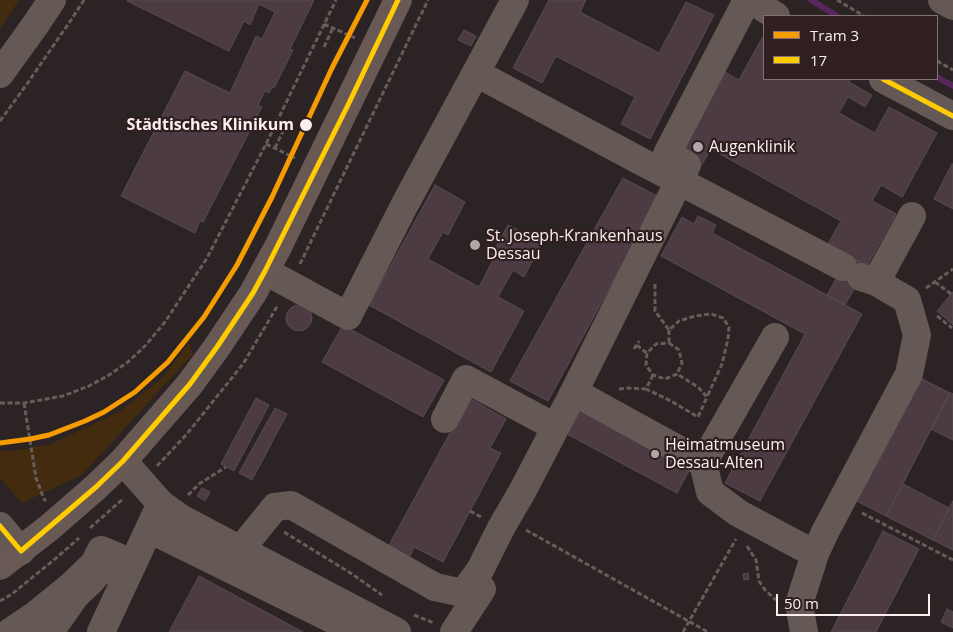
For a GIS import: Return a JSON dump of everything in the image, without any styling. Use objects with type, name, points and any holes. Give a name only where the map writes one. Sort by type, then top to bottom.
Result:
[{"type":"main road","points":[[10,559],[63,516],[123,461],[190,384],[217,347],[266,271],[398,0]]},
{"type":"street","points":[[0,74],[52,0]]},
{"type":"street","points":[[266,271],[348,316],[409,197],[515,0]]},
{"type":"street","points":[[241,549],[275,507],[291,505],[435,587],[462,593],[480,570],[574,392],[687,165],[667,154],[747,0]]},
{"type":"street","points":[[751,0],[774,15]]},
{"type":"street","points":[[476,73],[907,300],[917,335],[909,374],[814,554],[799,604],[804,632]]},
{"type":"street","points":[[885,80],[953,116]]},
{"type":"street","points":[[860,275],[912,216]]},
{"type":"street","points":[[775,337],[703,463],[710,492],[738,513],[814,554]]},
{"type":"street","points":[[445,419],[466,379],[555,427]]},
{"type":"street","points":[[574,392],[703,463]]},
{"type":"street","points":[[123,461],[167,508],[182,519],[241,549],[405,623]]},
{"type":"street","points":[[101,632],[149,529],[167,508]]},
{"type":"street","points":[[0,526],[10,559]]},
{"type":"street","points":[[149,529],[357,632]]},
{"type":"street","points":[[10,632],[35,615],[72,584],[94,564],[101,550],[120,558],[114,571],[103,567],[87,586],[76,595],[50,632]]},
{"type":"street","points":[[446,628],[482,589]]},
{"type":"path","points":[[0,121],[84,0]]},
{"type":"path","points":[[0,403],[24,403],[64,396],[89,386],[128,362],[145,346],[164,322],[207,258],[266,144],[336,0]]},
{"type":"path","points":[[837,0],[862,15]]},
{"type":"path","points":[[324,24],[355,39],[352,45]]},
{"type":"path","points":[[324,47],[333,28]]},
{"type":"path","points":[[938,62],[953,70]]},
{"type":"path","points":[[275,148],[285,127]]},
{"type":"path","points":[[266,144],[296,158],[300,151]]},
{"type":"path","points":[[638,264],[655,278],[655,311],[669,330],[669,343]]},
{"type":"path","points":[[907,300],[953,269]]},
{"type":"path","points":[[934,282],[951,294]]},
{"type":"path","points":[[653,376],[646,389],[698,417],[722,364],[729,327],[723,318],[711,314],[695,316],[679,321],[669,330]]},
{"type":"path","points":[[669,343],[679,350],[682,362],[677,374],[665,379],[653,376],[646,365],[647,353],[656,344],[669,343]]},
{"type":"path","points":[[637,345],[647,353]]},
{"type":"path","points":[[677,374],[698,387],[707,397]]},
{"type":"path","points":[[24,403],[36,478],[44,499],[63,516]]},
{"type":"path","points":[[167,508],[226,466]]},
{"type":"path","points":[[841,502],[953,560]]},
{"type":"path","points":[[506,519],[708,632]]},
{"type":"path","points":[[264,520],[352,574],[382,596]]},
{"type":"path","points":[[683,632],[737,536],[747,546],[756,560],[759,581],[765,590],[778,601]]},
{"type":"path","points":[[405,623],[446,628]]},
{"type":"shaded area","points":[[0,0],[19,0],[0,29]]},
{"type":"shaded area","points":[[189,343],[193,354],[82,475],[22,503],[0,478],[0,451],[12,451],[51,444],[121,411],[163,377]]},
{"type":"building","points":[[128,0],[314,0],[290,49],[293,50],[274,88],[272,87],[269,93],[265,91],[258,105],[262,107],[203,222],[200,221],[195,233],[121,196],[185,71],[230,93],[256,36],[262,39],[275,12],[259,4],[250,25],[244,21],[229,51]]},
{"type":"building","points":[[549,0],[586,0],[580,12],[659,53],[686,2],[714,15],[650,139],[621,124],[635,97],[556,56],[542,83],[513,68]]},
{"type":"building","points":[[464,30],[476,36],[471,46],[458,40]]},
{"type":"building","points":[[762,38],[763,80],[850,80],[849,82],[872,95],[865,107],[848,97],[839,113],[875,133],[889,107],[937,133],[902,197],[881,185],[872,201],[896,214],[867,266],[828,244],[841,221],[711,149],[701,166],[677,153],[723,71],[739,80]]},
{"type":"building","points":[[953,164],[953,209],[934,199]]},
{"type":"building","points":[[623,178],[659,197],[548,401],[510,381]]},
{"type":"building","points":[[435,185],[465,202],[448,235],[443,232],[428,259],[479,287],[493,260],[490,258],[508,225],[542,243],[524,277],[513,270],[498,297],[524,311],[491,372],[369,305]]},
{"type":"building","points":[[698,216],[716,225],[712,233],[862,314],[760,501],[725,483],[805,334],[661,256],[682,217],[694,224]]},
{"type":"building","points":[[849,256],[867,266],[845,305],[827,295]]},
{"type":"building","points":[[953,292],[953,325],[937,311]]},
{"type":"building","points":[[299,305],[308,309],[312,318],[308,327],[299,331],[290,327],[286,318],[290,309]]},
{"type":"building","points":[[343,325],[444,380],[423,417],[322,362]]},
{"type":"building","points":[[918,377],[950,393],[886,516],[855,500]]},
{"type":"building","points":[[950,393],[953,394],[953,440],[931,429]]},
{"type":"building","points":[[256,398],[269,405],[234,471],[221,464]]},
{"type":"building","points":[[469,398],[506,419],[490,448],[501,453],[443,562],[414,547],[409,558],[388,547]]},
{"type":"building","points":[[582,406],[692,465],[677,493],[567,434]]},
{"type":"building","points":[[275,408],[287,414],[252,480],[239,473]]},
{"type":"building","points":[[903,484],[949,508],[933,540],[886,516]]},
{"type":"building","points":[[202,488],[210,492],[205,501],[197,496]]},
{"type":"building","points":[[953,501],[953,550],[933,540]]},
{"type":"building","points":[[883,531],[919,549],[876,632],[831,632]]},
{"type":"building","points":[[748,573],[749,579],[744,580],[743,574]]},
{"type":"building","points":[[199,576],[303,632],[169,632]]},
{"type":"building","points":[[947,609],[953,612],[953,628],[941,622]]},
{"type":"waterway","points":[[811,0],[835,15]]},
{"type":"waterway","points":[[938,78],[953,86]]},
{"type":"tram line","name":"3","points":[[0,443],[49,435],[104,412],[135,392],[168,362],[204,317],[237,265],[367,0]]},
{"type":"transit line","name":"17","points":[[0,526],[21,551],[96,487],[123,461],[190,384],[253,293],[265,271],[398,0]]},
{"type":"transit line","name":"17","points":[[885,80],[953,116]]},
{"type":"place","name":"Städtisches Klinikum","points":[[306,125]]},
{"type":"place","name":"Augenklinik","points":[[698,147]]},
{"type":"place","name":"St. Joseph-Krankenhaus Dessau","points":[[475,245]]},
{"type":"place","name":"Heimatmuseum Dessau-Alten","points":[[655,454]]}]
